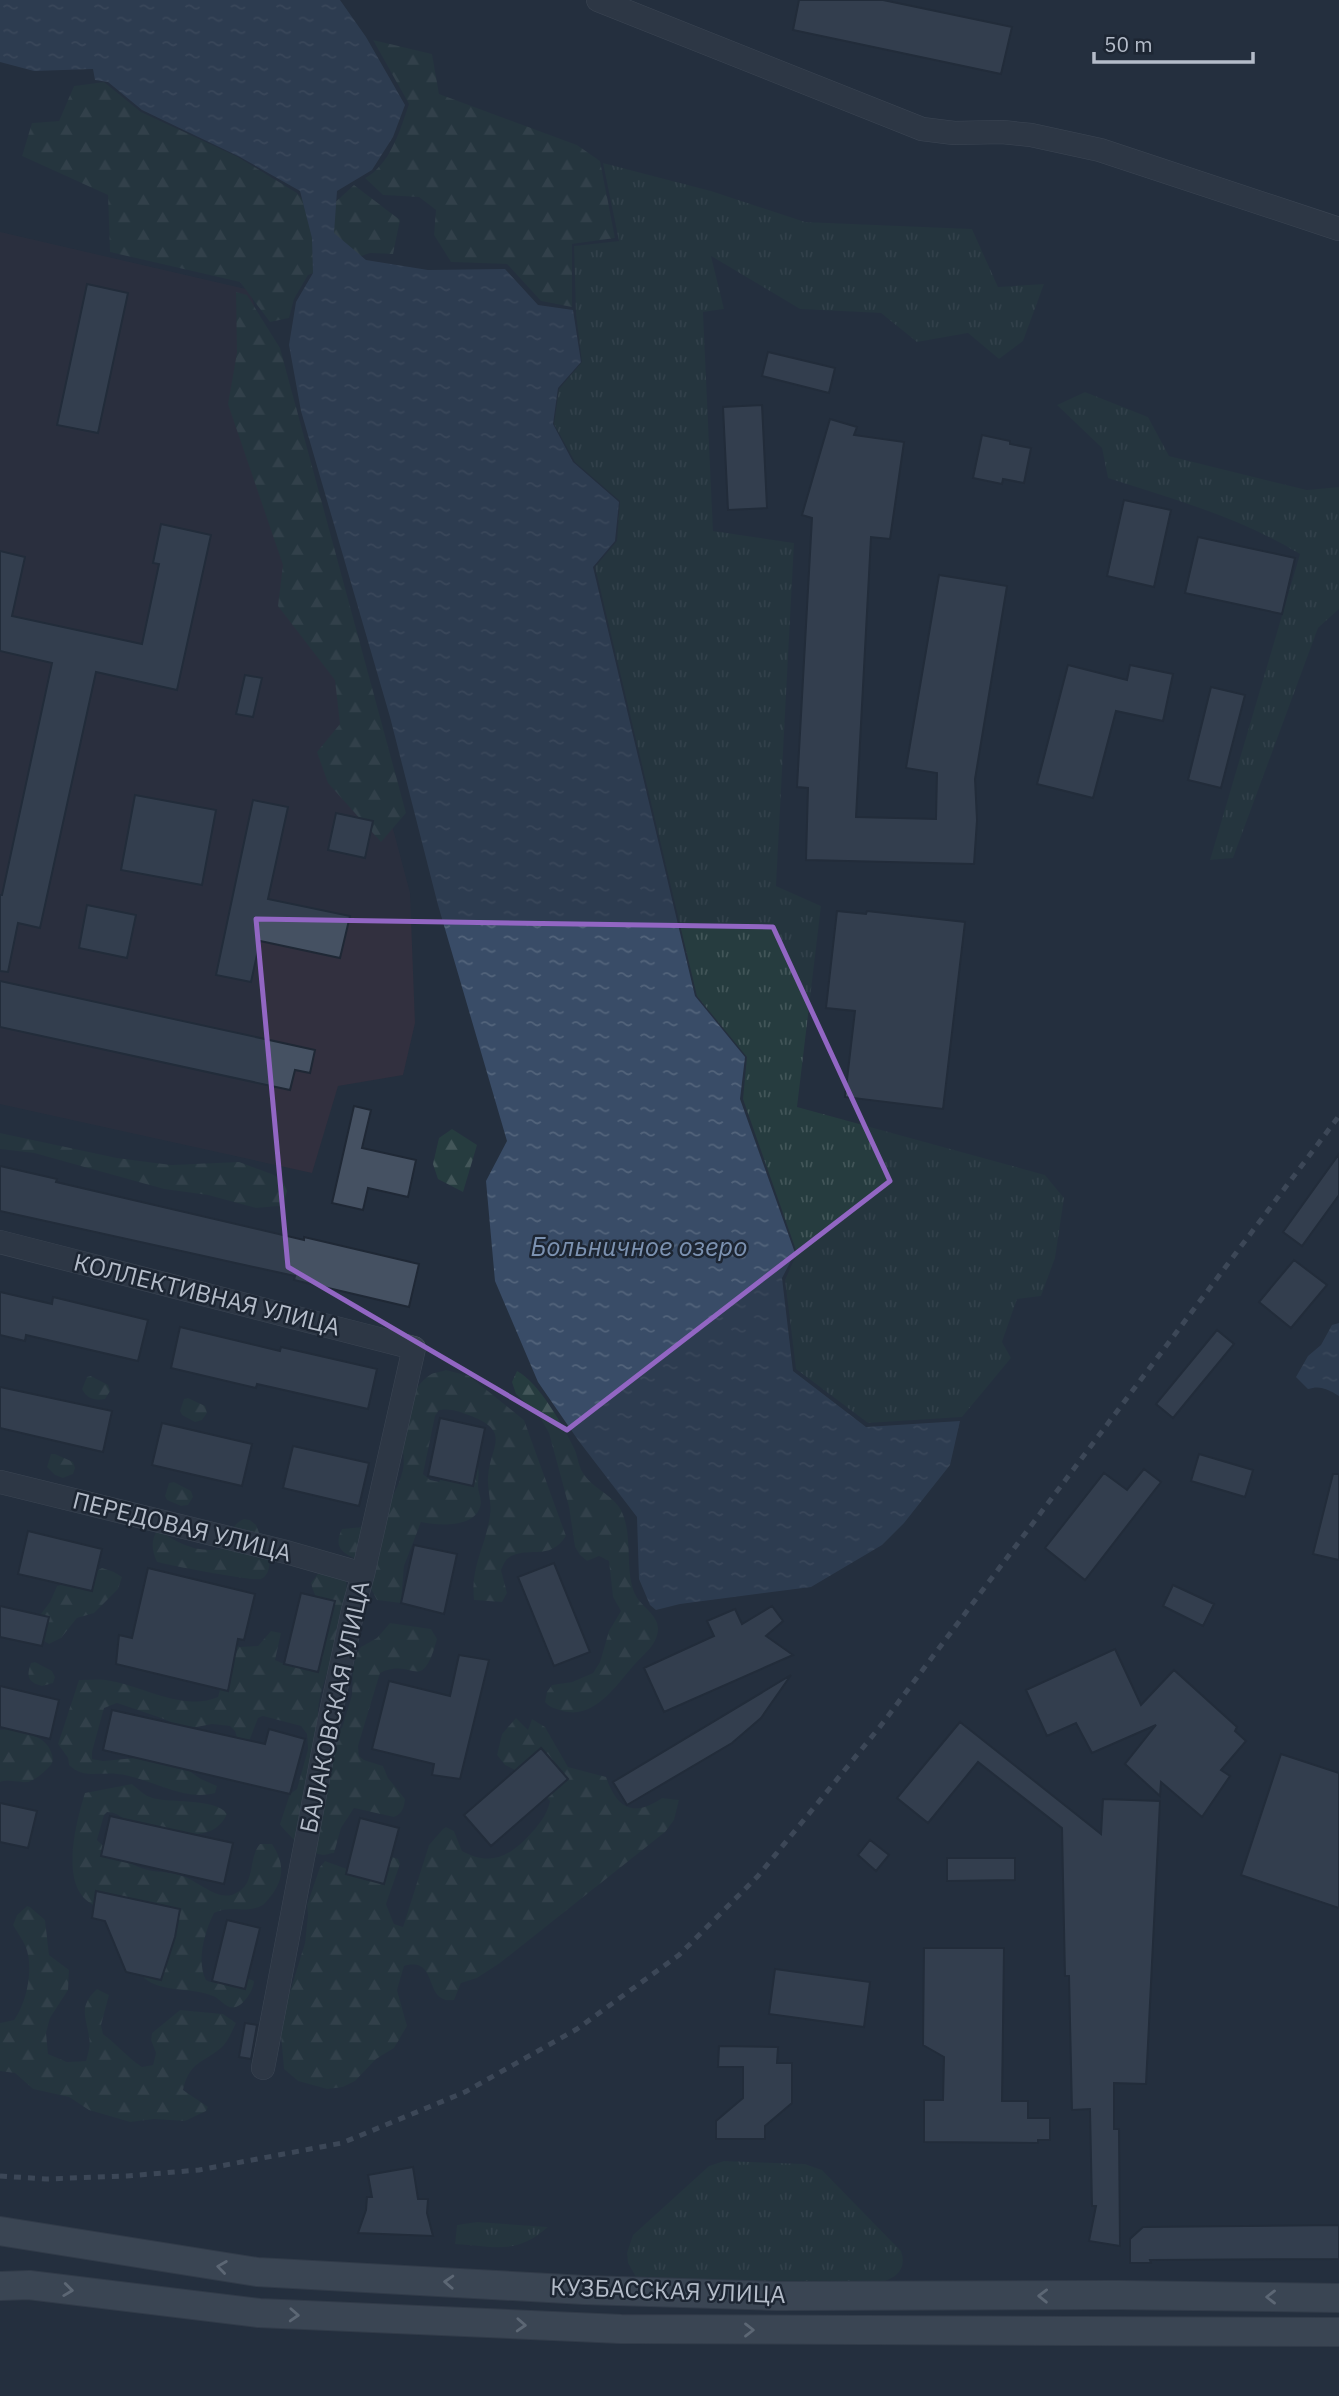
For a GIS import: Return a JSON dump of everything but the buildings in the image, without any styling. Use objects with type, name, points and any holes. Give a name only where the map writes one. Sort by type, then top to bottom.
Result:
[{"type":"main road","name":"КУЗБАССКАЯ УЛИЦА","points":[[0,2231],[257,2272],[585,2290],[777,2296],[1117,2295],[1339,2298]]},
{"type":"main road","name":"КУЗБАССКАЯ УЛИЦА","points":[[0,2286],[29,2285],[259,2313],[621,2329],[1339,2332]]},
{"type":"street","points":[[598,0],[922,129],[954,133],[1002,132],[1031,135],[1100,150],[1339,229]]},
{"type":"street","name":"КОЛЛЕКТИВНАЯ УЛИЦА","points":[[0,1242],[414,1348]]},
{"type":"street","name":"БАЛАКОВСКАЯ УЛИЦА","points":[[263,2068],[329,1721],[414,1348]]},
{"type":"street","name":"ПЕРЕДОВАЯ УЛИЦА","points":[[0,1482],[141,1515],[363,1574]]},
{"type":"highlighted area","points":[[256,919],[773,927],[890,1181],[567,1430],[288,1267]]},
{"type":"shaded area","points":[[0,232],[250,290],[410,893],[415,1023],[403,1075],[338,1086],[312,1173],[0,1104]]},
{"type":"green space","points":[[373,40],[432,54],[439,94],[577,145],[600,161],[615,238],[572,244],[572,307],[541,301],[507,264],[451,262],[434,235],[436,210],[419,197],[383,195],[365,178],[388,156],[409,104]]},
{"type":"green space","points":[[104,82],[141,112],[238,157],[297,193],[318,218],[354,185],[400,220],[393,254],[370,253],[308,275],[294,299],[289,318],[270,322],[240,282],[110,252],[108,195],[22,156],[32,123],[59,121],[74,86]]},
{"type":"green space","points":[[603,163],[711,191],[805,222],[972,229],[998,287],[1044,284],[1023,341],[999,359],[968,333],[917,342],[881,313],[800,309],[711,256],[724,309],[703,312],[713,531],[794,543],[776,886],[821,906],[797,1107],[1045,1175],[1064,1198],[1055,1258],[1041,1296],[1017,1299],[1002,1342],[1011,1358],[962,1417],[868,1423],[796,1369],[785,1280],[797,1253],[743,1099],[747,1057],[697,996],[595,567],[617,541],[620,501],[575,462],[554,424],[559,389],[582,362],[576,314],[574,246],[619,241]]},
{"type":"green space","points":[[236,292],[247,295],[280,348],[406,813],[381,842],[328,783],[317,752],[340,724],[335,680],[278,606],[283,565],[228,404],[237,353]]},
{"type":"green space","points":[[1085,392],[1148,417],[1169,456],[1307,490],[1339,487],[1339,609],[1318,628],[1233,858],[1210,860],[1300,554],[1230,520],[1108,478],[1102,448],[1057,405]]},
{"type":"green space","points":[[452,1129],[477,1145],[463,1192],[438,1179],[433,1164],[439,1138]]},
{"type":"green space","points":[[0,1133],[117,1158],[171,1165],[239,1162],[282,1180],[287,1191],[279,1206],[256,1208],[208,1195],[164,1189],[34,1153],[0,1149]]},
{"type":"green space","points":[[446,1370],[469,1376],[524,1420],[566,1536],[552,1549],[522,1553],[507,1559],[501,1570],[507,1593],[502,1602],[474,1600],[476,1566],[490,1515],[488,1477],[496,1441],[495,1434],[484,1422],[471,1416],[451,1410],[439,1410],[435,1416],[423,1474],[430,1480],[439,1482],[458,1450],[469,1450],[478,1467],[480,1507],[471,1519],[463,1522],[446,1525],[421,1522],[404,1566],[401,1603],[377,1600],[361,1561],[341,1550],[339,1536],[342,1529],[372,1526],[386,1507],[403,1469],[402,1429],[409,1403],[424,1380],[432,1374]]},
{"type":"green space","points":[[517,1371],[534,1385],[550,1405],[575,1451],[581,1470],[621,1510],[627,1531],[630,1574],[635,1594],[658,1625],[653,1645],[613,1690],[595,1705],[575,1712],[549,1706],[545,1702],[547,1692],[552,1685],[572,1682],[593,1673],[600,1662],[609,1631],[621,1611],[613,1597],[609,1561],[599,1556],[587,1561],[575,1547],[569,1507],[549,1433],[538,1414],[516,1394],[512,1382]]},
{"type":"green space","points":[[91,1376],[108,1385],[110,1391],[105,1399],[92,1398],[82,1389],[87,1377]]},
{"type":"green space","points":[[188,1398],[205,1406],[207,1413],[202,1420],[195,1422],[182,1415],[180,1411],[184,1399]]},
{"type":"green space","points":[[51,1454],[73,1462],[73,1474],[63,1478],[55,1475],[47,1467]]},
{"type":"green space","points":[[174,1482],[191,1491],[193,1497],[188,1505],[181,1506],[167,1500],[165,1496],[169,1483]]},
{"type":"green space","points":[[244,1519],[256,1525],[260,1535],[254,1554],[270,1561],[267,1574],[261,1579],[228,1576],[157,1562],[153,1546],[158,1530],[198,1549],[215,1550],[224,1548],[233,1527]]},
{"type":"green space","points":[[102,1568],[122,1577],[118,1589],[94,1613],[77,1618],[61,1638],[49,1644],[28,1631],[50,1602],[57,1586],[79,1580]]},
{"type":"green space","points":[[320,1571],[344,1576],[347,1589],[343,1623],[318,1710],[322,1731],[333,1734],[342,1728],[352,1695],[353,1668],[357,1653],[361,1647],[377,1638],[390,1623],[431,1629],[437,1639],[426,1666],[421,1671],[392,1669],[380,1673],[358,1746],[359,1756],[383,1766],[388,1778],[405,1799],[399,1814],[394,1817],[354,1808],[341,1828],[334,1853],[317,1854],[305,1848],[280,1824],[290,1794],[297,1789],[308,1749],[307,1734],[301,1726],[263,1716],[258,1718],[245,1752],[240,1749],[235,1731],[230,1726],[212,1724],[186,1729],[117,1703],[104,1708],[92,1759],[103,1761],[146,1757],[182,1766],[217,1786],[215,1793],[203,1795],[178,1792],[129,1776],[80,1772],[69,1765],[68,1758],[58,1744],[79,1680],[106,1680],[176,1700],[204,1701],[218,1697],[223,1640],[240,1647],[258,1646],[271,1631],[281,1633],[275,1660],[284,1664],[295,1664],[329,1631],[327,1619],[311,1583]]},
{"type":"green space","points":[[35,1662],[52,1671],[55,1677],[53,1683],[42,1686],[31,1681],[29,1668],[31,1663]]},
{"type":"green space","points":[[516,1718],[528,1730],[532,1719],[545,1727],[568,1767],[606,1777],[615,1796],[627,1807],[643,1808],[662,1798],[679,1800],[674,1820],[665,1832],[500,1963],[477,1978],[461,1983],[454,2000],[445,2000],[438,1995],[421,1966],[404,1966],[397,1990],[407,2026],[394,2048],[376,2059],[355,2081],[343,2087],[327,2089],[298,2081],[284,2069],[280,2024],[305,1943],[307,1905],[320,1867],[325,1861],[347,1869],[371,1854],[398,1859],[400,1864],[386,1904],[394,1924],[403,1927],[429,1845],[443,1829],[446,1827],[454,1831],[462,1851],[473,1856],[502,1856],[518,1846],[542,1820],[550,1801],[525,1775],[505,1765],[497,1755],[502,1734]]},
{"type":"green space","points":[[11,1729],[41,1740],[52,1755],[50,1766],[28,1782],[0,1782],[0,1730]]},
{"type":"green space","points":[[132,1784],[150,1797],[213,1805],[227,1814],[222,1822],[208,1832],[191,1834],[141,1830],[117,1814],[107,1812],[97,1840],[130,1863],[181,1876],[215,1893],[228,1895],[241,1890],[246,1884],[260,1844],[272,1844],[276,1851],[281,1864],[281,1876],[271,1896],[259,1907],[214,1913],[205,1937],[202,1964],[206,1980],[254,1981],[248,1996],[236,2007],[229,2007],[216,1997],[204,1993],[159,1986],[144,1978],[104,1914],[85,1899],[75,1883],[72,1857],[85,1793]]},
{"type":"green space","points":[[27,1906],[45,1920],[49,1955],[69,1970],[68,1990],[50,2018],[46,2033],[48,2054],[67,2062],[86,2061],[90,2043],[85,2007],[97,1989],[109,1995],[101,2025],[103,2034],[142,2067],[153,2065],[156,2053],[151,2040],[152,2033],[180,2010],[223,2014],[236,2023],[230,2036],[221,2048],[193,2068],[183,2090],[208,2107],[206,2111],[185,2121],[154,2119],[130,2122],[89,2110],[69,2097],[33,2089],[15,2073],[0,2071],[0,2023],[14,2020],[25,1997],[28,1980],[27,1951],[13,1925],[17,1915]]},
{"type":"green space","points":[[724,2161],[805,2164],[822,2170],[901,2251],[903,2262],[900,2271],[882,2282],[656,2281],[636,2277],[628,2263],[627,2253],[633,2235],[709,2166]]},
{"type":"green space","points":[[477,2222],[548,2227],[515,2246],[455,2244],[457,2225]]},
{"type":"water","name":"Больничное озеро","points":[[0,0],[340,0],[366,37],[405,105],[393,137],[372,170],[337,191],[334,233],[366,260],[428,270],[505,269],[538,305],[573,310],[581,362],[558,388],[553,424],[573,462],[619,502],[615,541],[593,567],[695,996],[745,1057],[740,1099],[795,1253],[782,1278],[793,1371],[866,1427],[960,1421],[950,1465],[904,1523],[882,1545],[811,1587],[680,1604],[656,1610],[650,1605],[639,1579],[637,1517],[538,1382],[495,1281],[486,1181],[507,1141],[438,905],[390,717],[301,411],[289,345],[296,302],[313,273],[312,238],[300,191],[240,157],[142,110],[108,82],[95,80],[93,69],[34,71],[0,62]]},
{"type":"water","points":[[1339,1323],[1339,1396],[1324,1388],[1308,1389],[1296,1377],[1308,1356],[1321,1345],[1332,1325]]},
{"type":"railway","points":[[0,2176],[46,2179],[199,2170],[342,2143],[465,2092],[577,2029],[679,1955],[758,1876],[879,1728],[1339,1116]]}]
